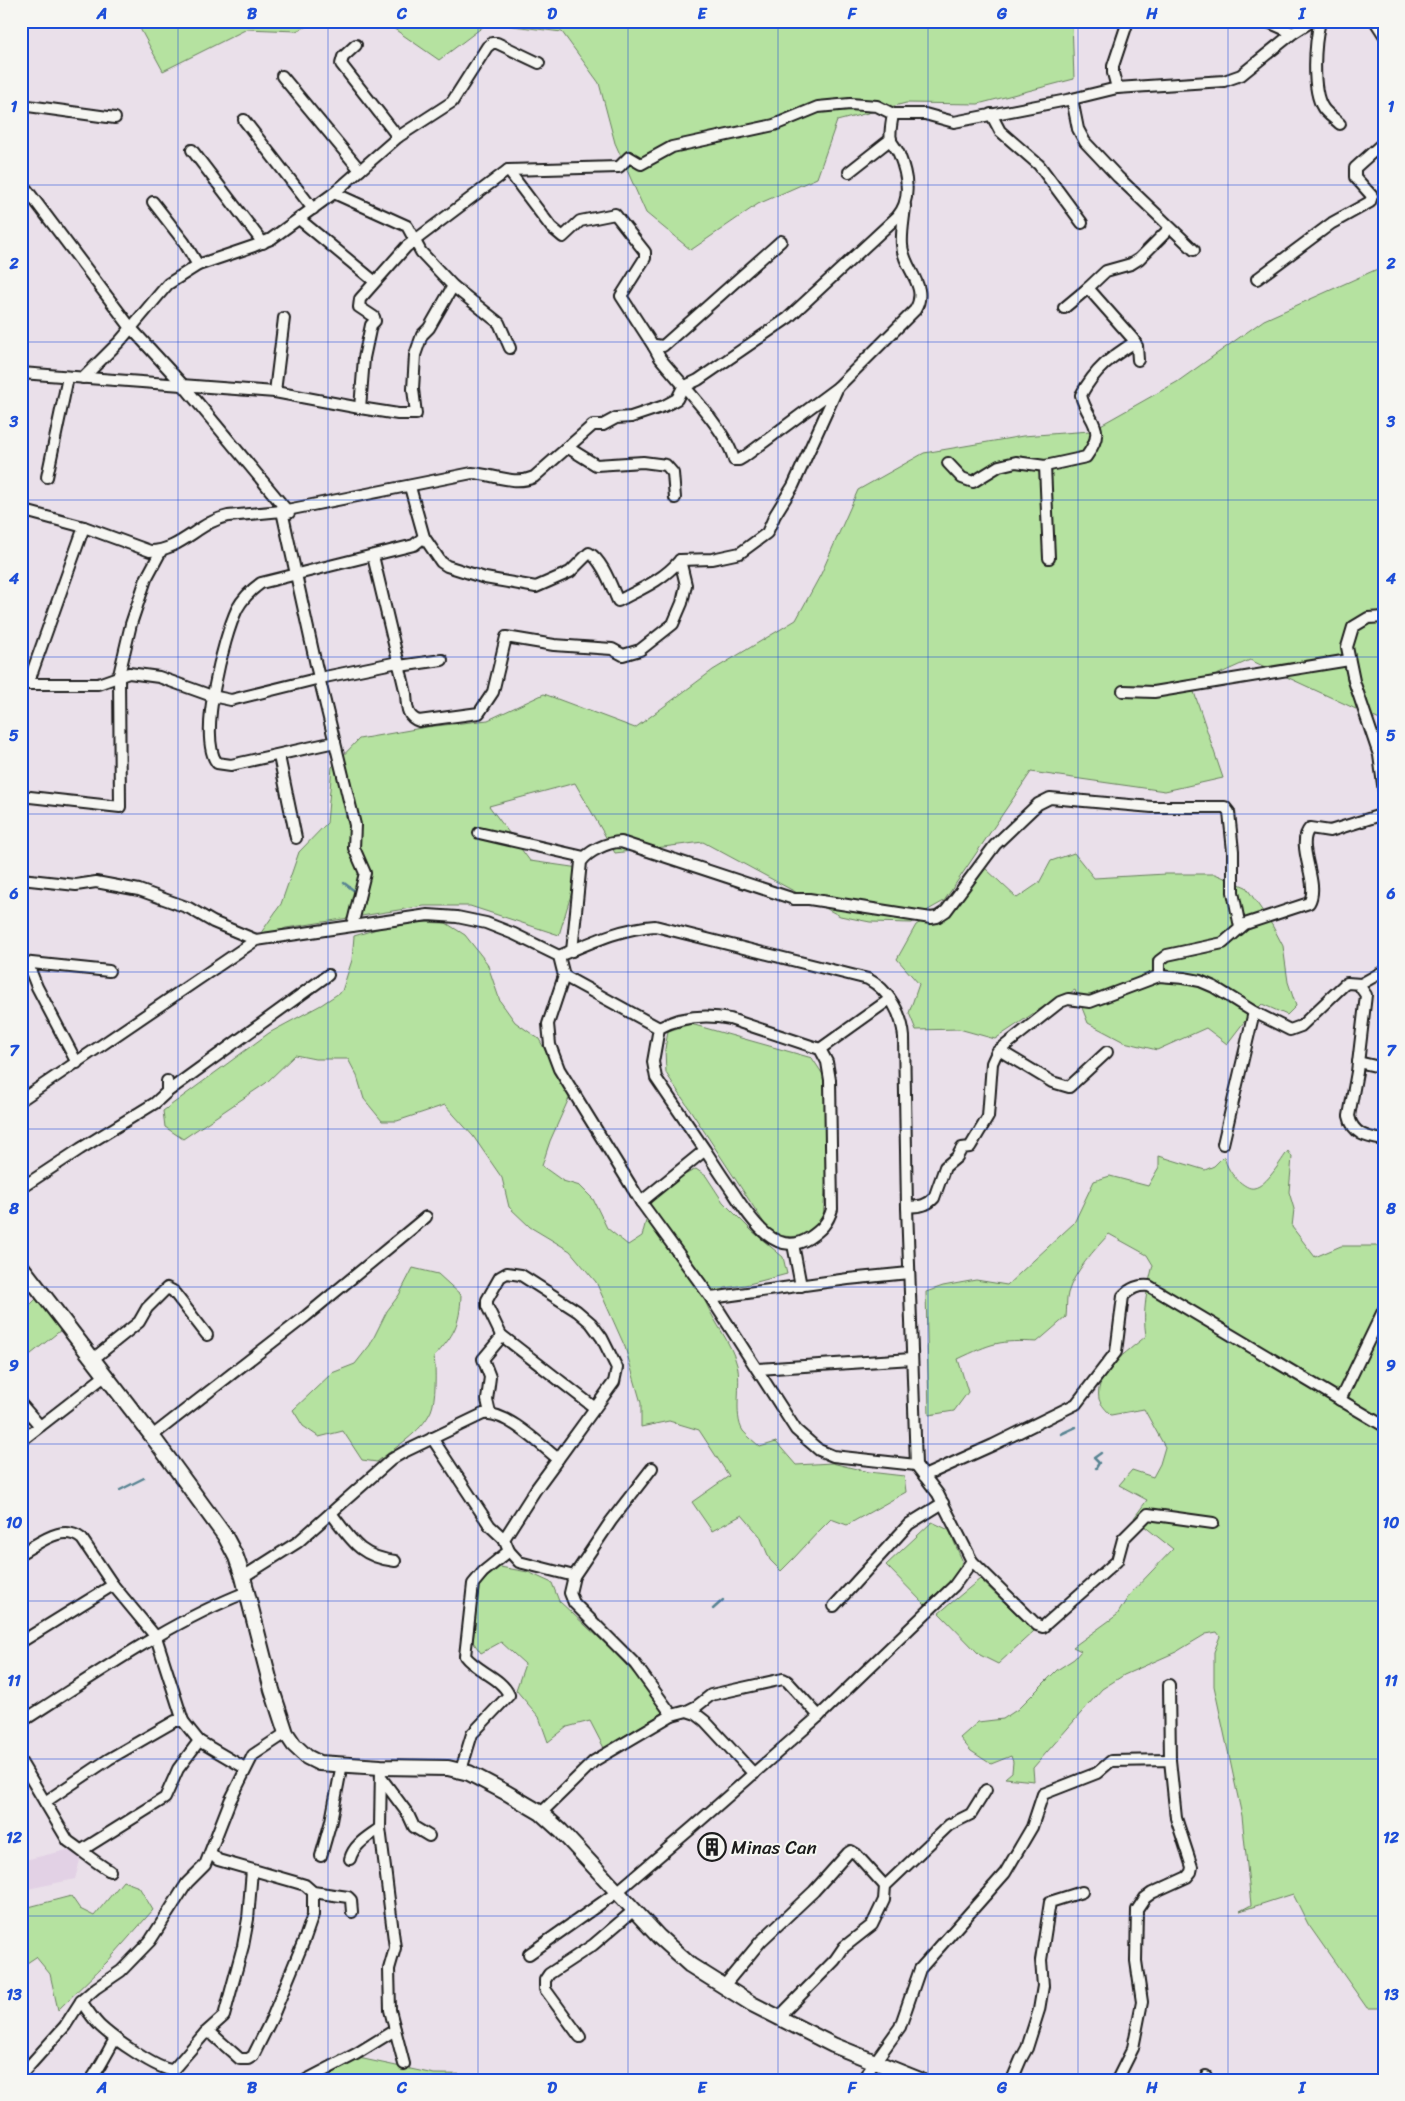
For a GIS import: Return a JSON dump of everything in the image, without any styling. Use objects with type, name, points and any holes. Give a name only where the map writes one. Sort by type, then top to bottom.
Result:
[{"type":"main road","points":[[21,1266],[152,1436],[224,1536],[236,1557],[243,1577],[272,1690],[286,1733],[294,1745],[306,1757],[320,1763],[342,1764],[381,1773],[448,1768],[461,1770],[507,1793],[541,1812],[576,1846],[659,1937],[684,1959],[722,1987],[842,2050],[920,2080]]},
{"type":"street","points":[[1117,88],[1113,73],[1114,66],[1128,21]]},
{"type":"street","points":[[1266,21],[1293,32]]},
{"type":"street","points":[[360,408],[364,358],[371,325],[375,321],[358,304],[360,299],[400,252],[508,170],[619,167],[629,157],[641,164],[672,147],[774,125],[818,107],[850,104],[877,106],[893,114],[925,114],[954,122],[1072,99],[1117,88],[1224,82],[1241,75],[1293,32],[1312,21]]},
{"type":"street","points":[[1320,21],[1315,42],[1317,94],[1324,110],[1340,124]]},
{"type":"street","points":[[1375,21],[1384,36]]},
{"type":"street","points":[[83,378],[131,328],[168,284],[198,265],[263,243],[334,193],[398,137],[452,102],[487,47],[492,43],[497,43],[539,63]]},
{"type":"street","points":[[356,45],[343,57],[341,64],[398,137]]},
{"type":"street","points":[[282,76],[360,170]]},
{"type":"street","points":[[1072,99],[1078,129],[1085,142],[1194,250]]},
{"type":"street","points":[[21,105],[115,118]]},
{"type":"street","points":[[508,170],[551,227],[563,238],[580,221],[615,214],[645,252],[645,258],[621,296],[683,388],[716,426],[732,452],[734,460],[739,460],[838,387],[918,304],[920,289],[907,264],[902,245],[907,198],[906,180],[899,155],[890,139],[893,114]]},
{"type":"street","points":[[991,114],[1000,131],[1038,164],[1082,223]]},
{"type":"street","points":[[244,120],[313,208]]},
{"type":"street","points":[[849,172],[890,139]]},
{"type":"street","points":[[1257,279],[1332,223],[1370,202],[1372,196],[1355,177],[1354,168],[1384,142]]},
{"type":"street","points":[[192,150],[263,243]]},
{"type":"street","points":[[21,182],[131,328],[184,386],[287,512],[297,573],[355,825],[354,848],[365,873],[352,926]]},
{"type":"street","points":[[334,193],[407,226],[421,252],[454,286],[499,323],[510,348]]},
{"type":"street","points":[[153,202],[184,242],[198,265]]},
{"type":"street","points":[[21,510],[84,527],[150,551],[161,551],[170,548],[192,532],[220,518],[287,512],[472,473],[488,474],[522,482],[534,477],[592,425],[603,425],[616,418],[631,416],[664,406],[677,399],[683,388],[698,380],[788,318],[897,217],[905,205]]},
{"type":"street","points":[[299,219],[374,281]]},
{"type":"street","points":[[1064,308],[1106,271],[1131,264],[1139,259],[1170,228]]},
{"type":"street","points":[[654,347],[655,345],[663,346],[781,240]]},
{"type":"street","points":[[21,373],[274,392],[398,414],[416,414],[413,389],[415,355],[422,335],[429,328],[454,286]]},
{"type":"street","points":[[1088,288],[1135,342],[1138,360]]},
{"type":"street","points":[[274,392],[284,318]]},
{"type":"street","points":[[948,463],[962,478],[974,482],[999,466],[1016,462],[1046,466],[1086,457],[1095,445],[1097,436],[1092,418],[1082,403],[1081,394],[1090,377],[1099,367],[1135,342]]},
{"type":"street","points":[[47,477],[68,377]]},
{"type":"street","points":[[410,487],[424,537],[441,562],[447,566],[485,578],[536,587],[570,572],[589,553],[594,556],[608,578],[618,601],[653,584],[680,560],[712,559],[740,553],[767,534],[814,444],[838,387]]},
{"type":"street","points":[[567,447],[596,465],[643,462],[666,465],[673,473],[675,498]]},
{"type":"street","points":[[1046,466],[1049,558]]},
{"type":"street","points":[[84,527],[25,684],[98,684],[129,673],[159,677],[212,696],[236,700],[320,678],[399,664],[442,660]]},
{"type":"street","points":[[335,742],[279,756],[230,765],[217,763],[213,758],[211,740],[212,696],[237,609],[252,589],[261,583],[414,545],[424,537]]},
{"type":"street","points":[[21,796],[120,807],[119,675],[131,624],[146,579],[161,551]]},
{"type":"street","points":[[373,556],[399,664],[408,712],[414,720],[418,721],[479,714],[493,692],[506,638],[554,645],[612,649],[623,655],[640,650],[673,624],[682,603],[686,585],[680,560]]},
{"type":"street","points":[[1384,617],[1368,618],[1353,627],[1346,646],[1354,681],[1379,755],[1384,792]]},
{"type":"street","points":[[1122,691],[1154,692],[1349,660]]},
{"type":"street","points":[[279,756],[296,838]]},
{"type":"street","points":[[572,950],[581,862],[584,857],[610,844],[622,842],[794,898],[931,918],[937,917],[946,911],[995,845],[1044,799],[1057,798],[1152,807],[1222,806],[1229,812],[1233,851],[1233,892],[1240,927]]},
{"type":"street","points":[[1159,976],[1158,964],[1162,957],[1223,943],[1240,927],[1309,903],[1313,894],[1304,839],[1310,828],[1330,830],[1384,814]]},
{"type":"street","points":[[479,833],[584,857]]},
{"type":"street","points":[[21,879],[76,885],[96,882],[139,890],[189,908],[213,922],[256,940]]},
{"type":"street","points":[[21,1100],[256,940],[428,915],[457,917],[486,923],[514,934],[559,956],[564,976],[548,1024],[550,1045],[559,1069],[641,1202],[711,1298],[796,1430],[819,1450],[833,1456],[916,1465]]},
{"type":"street","points":[[559,956],[591,942],[631,930],[655,926],[868,979],[875,983],[890,999],[902,1023],[904,1037],[907,1207],[916,1465],[934,1487],[972,1562],[1037,1625],[1043,1627],[1117,1561],[1122,1539],[1148,1514],[1213,1523]]},
{"type":"street","points":[[24,962],[77,1063]]},
{"type":"street","points":[[24,962],[109,971]]},
{"type":"street","points":[[907,1207],[925,1205],[934,1198],[947,1164],[957,1157],[962,1148],[970,1147],[988,1117],[992,1063],[999,1050],[1060,1002],[1068,999],[1090,1002],[1159,976],[1200,981],[1290,1030],[1297,1029],[1347,983],[1361,984],[1384,972]]},
{"type":"street","points":[[21,1188],[80,1148],[155,1103],[167,1086],[328,975]]},
{"type":"street","points":[[564,976],[659,1028]]},
{"type":"street","points":[[1361,984],[1361,988],[1366,995],[1350,1116],[1351,1123],[1358,1133],[1384,1140]]},
{"type":"street","points":[[820,1049],[890,999]]},
{"type":"street","points":[[1223,1144],[1254,1012]]},
{"type":"street","points":[[715,1016],[730,1019],[820,1049],[827,1062],[830,1080],[832,1209],[829,1221],[818,1232],[806,1240],[793,1244],[782,1242],[768,1235],[754,1224],[656,1078],[653,1062],[659,1028],[674,1020],[715,1016]]},
{"type":"street","points":[[999,1050],[1052,1082],[1069,1087],[1106,1052]]},
{"type":"street","points":[[1358,1062],[1384,1068]]},
{"type":"street","points":[[641,1202],[705,1150]]},
{"type":"street","points":[[152,1436],[306,1316],[426,1217]]},
{"type":"street","points":[[793,1244],[800,1286]]},
{"type":"street","points":[[504,1539],[536,1489],[614,1382],[617,1368],[591,1323],[577,1311],[521,1275],[507,1273],[500,1277],[487,1300],[487,1306],[501,1335],[595,1408]]},
{"type":"street","points":[[711,1298],[848,1279],[909,1273]]},
{"type":"street","points":[[924,1476],[993,1445],[1076,1404],[1116,1352],[1123,1296],[1135,1286],[1149,1286],[1384,1426]]},
{"type":"street","points":[[93,1359],[139,1322],[147,1308],[167,1288],[173,1291],[207,1335]]},
{"type":"street","points":[[1340,1400],[1384,1309]]},
{"type":"street","points":[[490,1413],[487,1400],[490,1377],[483,1359],[501,1335]]},
{"type":"street","points":[[758,1369],[912,1358]]},
{"type":"street","points":[[21,1440],[106,1375]]},
{"type":"street","points":[[21,1404],[40,1426]]},
{"type":"street","points":[[243,1577],[298,1542],[392,1459],[483,1414],[490,1413],[522,1429],[558,1459]]},
{"type":"street","points":[[432,1438],[490,1526],[504,1539],[509,1551],[519,1562],[574,1576]]},
{"type":"street","points":[[652,1468],[611,1521],[574,1576],[570,1594],[574,1602],[635,1664],[672,1715]]},
{"type":"street","points":[[834,1606],[909,1524],[943,1503]]},
{"type":"street","points":[[331,1513],[358,1547],[375,1558],[395,1561]]},
{"type":"street","points":[[21,1553],[61,1532],[76,1533],[82,1538],[113,1585],[156,1637],[183,1721],[199,1740],[245,1768]]},
{"type":"street","points":[[461,1770],[472,1734],[509,1695],[487,1673],[468,1661],[464,1656],[473,1584],[483,1572],[509,1551]]},
{"type":"street","points":[[529,1954],[617,1892],[754,1774],[819,1716],[954,1586],[972,1562]]},
{"type":"street","points":[[21,1642],[113,1585]]},
{"type":"street","points":[[21,1722],[156,1637],[223,1601],[247,1592]]},
{"type":"street","points":[[541,1812],[594,1762],[672,1715],[697,1706],[710,1695],[783,1679],[819,1716]]},
{"type":"street","points":[[1116,2080],[1133,2048],[1142,2002],[1136,1961],[1137,1910],[1145,1898],[1152,1893],[1187,1877],[1192,1867],[1176,1818],[1170,1760],[1169,1686]]},
{"type":"street","points":[[687,1711],[696,1714],[705,1721],[754,1774]]},
{"type":"street","points":[[45,1802],[109,1760],[175,1721],[183,1721]]},
{"type":"street","points":[[21,2075],[65,2026],[81,2002],[96,1988],[121,1971],[150,1941],[187,1883],[205,1865],[230,1801],[253,1755],[286,1733]]},
{"type":"street","points":[[82,1850],[165,1798],[178,1769],[199,1740]]},
{"type":"street","points":[[862,2080],[900,2027],[920,1969],[1006,1873],[1032,1827],[1043,1794],[1097,1772],[1111,1761],[1170,1760]]},
{"type":"street","points":[[21,1762],[68,1841],[110,1871]]},
{"type":"street","points":[[320,1856],[331,1820],[342,1764]]},
{"type":"street","points":[[381,1773],[380,1828],[395,1948],[389,1969],[390,2010],[404,2064]]},
{"type":"street","points":[[381,1773],[408,1814],[414,1827],[429,1836]]},
{"type":"street","points":[[779,2017],[835,1960],[844,1948],[872,1925],[884,1900],[885,1886],[949,1825],[971,1814],[986,1790]]},
{"type":"street","points":[[350,1859],[352,1851],[380,1828]]},
{"type":"street","points":[[722,1987],[761,1941],[814,1892],[848,1852],[851,1851],[856,1854],[885,1886]]},
{"type":"street","points":[[211,1853],[218,1860],[304,1885],[313,1892],[348,1897],[351,1900],[352,1912]]},
{"type":"street","points":[[81,2002],[99,2025],[115,2039],[161,2068],[173,2070],[204,2032],[224,2016],[243,1946],[248,1919],[252,1870]]},
{"type":"street","points":[[204,2032],[212,2034],[240,2059],[248,2059],[253,2056],[272,2018],[305,1938],[313,1915],[313,1892]]},
{"type":"street","points":[[1012,2080],[1027,2048],[1039,2010],[1043,1986],[1042,1960],[1050,1902],[1082,1892]]},
{"type":"street","points":[[580,2037],[545,1989],[545,1980],[634,1910]]},
{"type":"street","points":[[306,2080],[356,2054],[395,2030]]},
{"type":"street","points":[[91,2080],[95,2071],[101,2066],[115,2039]]},
{"type":"shaded area","points":[[67,1850],[82,1853],[75,1879],[28,1889],[21,1861]]},
{"type":"green space","points":[[136,21],[320,21],[296,31],[247,29],[163,71]]},
{"type":"green space","points":[[388,21],[1072,21],[1074,79],[978,104],[906,103],[837,121],[817,178],[758,204],[691,250],[646,213],[615,143],[599,83],[562,32],[488,23],[439,60],[390,26]]},
{"type":"green space","points":[[1384,266],[1384,722],[1250,660],[1192,686],[1223,778],[1165,791],[1031,772],[944,901],[928,910],[912,923],[870,922],[840,916],[703,842],[615,853],[575,783],[489,806],[530,861],[579,868],[559,935],[470,906],[424,906],[286,928],[256,940],[281,904],[299,852],[327,823],[332,767],[359,739],[427,727],[488,720],[544,694],[635,728],[713,670],[796,620],[821,574],[858,490],[924,453],[1023,436],[1090,431],[1177,382],[1264,320]]},
{"type":"green space","points":[[1074,853],[1094,878],[1166,874],[1215,874],[1246,887],[1272,925],[1283,946],[1288,982],[1296,1006],[1287,1015],[1262,1004],[1244,1022],[1227,1044],[1206,1028],[1157,1050],[1124,1042],[1088,1023],[1075,990],[1040,1009],[995,1039],[959,1029],[916,1030],[909,1013],[919,984],[897,959],[916,925],[945,907],[959,882],[975,862],[985,868],[1017,898],[1039,883],[1051,861]]},
{"type":"green space","points":[[417,922],[446,923],[465,935],[487,963],[500,1001],[515,1022],[539,1039],[570,1096],[550,1141],[542,1166],[563,1181],[580,1186],[593,1199],[607,1228],[628,1245],[642,1236],[651,1202],[675,1180],[696,1169],[706,1176],[723,1202],[752,1231],[783,1257],[787,1274],[725,1288],[706,1303],[731,1349],[737,1365],[739,1380],[738,1408],[740,1425],[743,1431],[760,1447],[776,1442],[796,1465],[832,1463],[869,1472],[904,1476],[906,1492],[847,1525],[831,1519],[781,1571],[770,1560],[760,1536],[742,1515],[712,1531],[692,1502],[729,1476],[699,1430],[669,1421],[641,1427],[641,1403],[625,1347],[596,1282],[570,1251],[530,1227],[509,1207],[502,1178],[473,1136],[445,1105],[397,1121],[382,1121],[364,1099],[357,1076],[348,1059],[315,1059],[295,1055],[266,1083],[183,1139],[165,1127],[163,1111],[269,1033],[321,1005],[342,991],[352,960],[354,936],[387,926]]},
{"type":"green space","points":[[691,1024],[812,1058],[824,1076],[826,1175],[823,1219],[799,1236],[793,1237],[770,1232],[666,1073],[665,1049],[668,1031]]},
{"type":"green space","points":[[1288,1151],[1292,1157],[1289,1192],[1294,1209],[1292,1227],[1315,1257],[1341,1246],[1384,1246],[1384,2008],[1367,2008],[1308,1924],[1293,1894],[1240,1911],[1251,1905],[1242,1816],[1214,1686],[1214,1652],[1220,1636],[1217,1632],[1206,1634],[1176,1652],[1124,1675],[1102,1689],[1033,1768],[1034,1781],[1005,1778],[1012,1772],[1013,1762],[1011,1756],[991,1764],[971,1751],[960,1738],[978,1722],[1003,1719],[1018,1709],[1057,1670],[1074,1659],[1081,1651],[1073,1647],[1117,1615],[1130,1594],[1173,1549],[1134,1518],[1147,1500],[1119,1485],[1132,1470],[1153,1477],[1160,1464],[1165,1447],[1144,1409],[1111,1415],[1099,1399],[1099,1389],[1107,1371],[1122,1355],[1146,1336],[1145,1309],[1153,1265],[1147,1255],[1109,1234],[1075,1277],[1067,1296],[1066,1317],[1037,1342],[1004,1342],[979,1349],[958,1359],[968,1392],[954,1411],[929,1415],[926,1292],[943,1286],[976,1280],[1007,1285],[1074,1223],[1094,1181],[1110,1176],[1148,1186],[1159,1167],[1159,1156],[1205,1170],[1214,1166],[1224,1156],[1234,1177],[1250,1188],[1254,1188],[1269,1178]]},
{"type":"green space","points":[[413,1268],[438,1274],[461,1295],[457,1322],[451,1336],[434,1357],[434,1400],[427,1419],[414,1433],[377,1462],[362,1460],[343,1431],[319,1437],[303,1426],[293,1410],[332,1373],[355,1364],[370,1345],[387,1311],[399,1295]]},
{"type":"green space","points":[[36,1299],[61,1330],[21,1362],[21,1314]]},
{"type":"green space","points":[[932,1522],[949,1530],[962,1560],[960,1570],[925,1605],[886,1565]]},
{"type":"green space","points":[[500,1567],[528,1572],[552,1583],[559,1601],[611,1649],[643,1683],[664,1712],[604,1748],[590,1721],[567,1727],[548,1742],[539,1717],[516,1690],[525,1664],[501,1642],[481,1653],[473,1642],[479,1584]]},
{"type":"green space","points":[[980,1579],[1034,1631],[998,1664],[980,1655],[939,1613]]},
{"type":"green space","points":[[123,1881],[139,1887],[153,1910],[107,1962],[58,2010],[50,1974],[36,1957],[21,1967],[21,1909],[71,1896],[80,1909],[94,1916]]},
{"type":"green space","points":[[340,2054],[434,2074],[529,2075],[534,2080],[314,2080]]},
{"type":"waterway","points":[[344,883],[356,892]]},
{"type":"waterway","points":[[1061,1434],[1076,1427]]},
{"type":"waterway","points":[[1096,1468],[1099,1463],[1094,1458],[1101,1453]]},
{"type":"waterway","points":[[120,1490],[144,1478]]},
{"type":"waterway","points":[[713,1609],[723,1600]]},
{"type":"place","name":"Minas Can","points":[[712,1847]]}]
